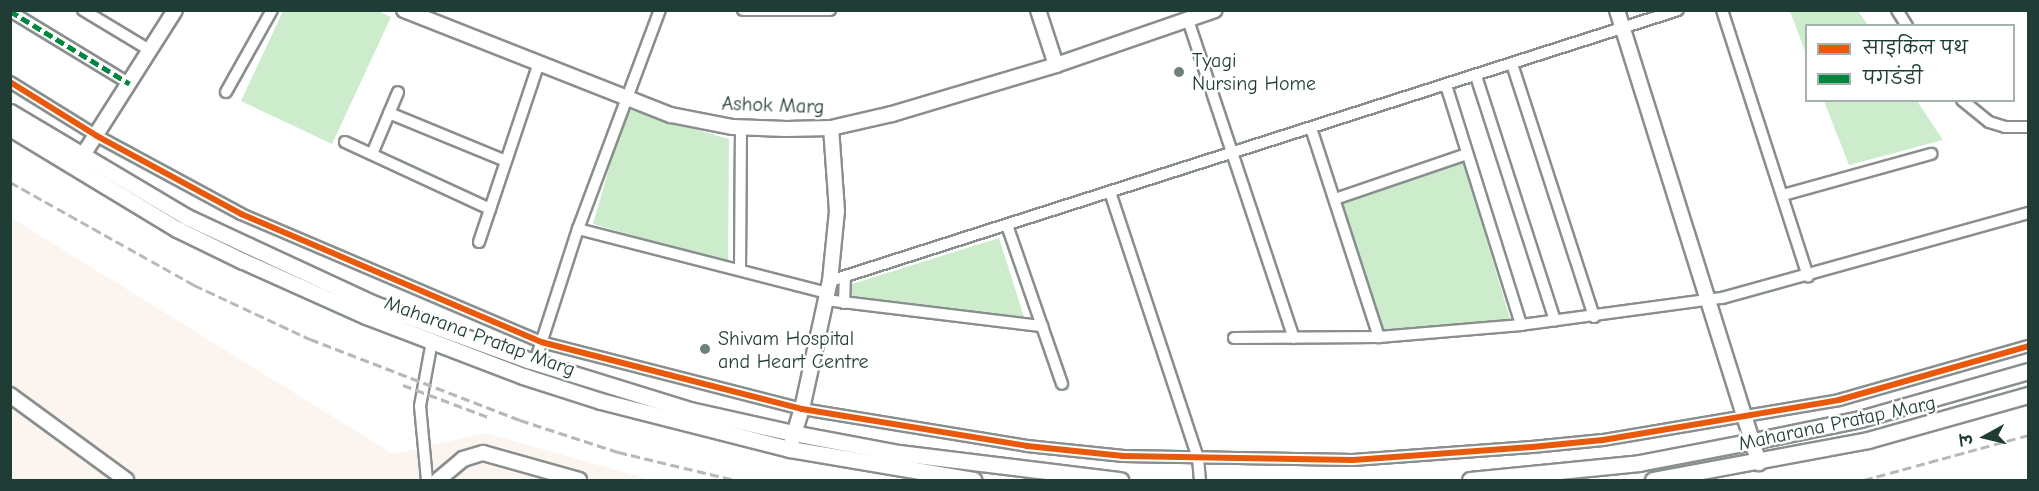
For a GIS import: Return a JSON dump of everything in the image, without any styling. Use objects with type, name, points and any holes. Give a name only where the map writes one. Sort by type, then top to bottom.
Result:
[{"type":"main road","name":"Maharana Pratap Marg","points":[[10,112],[177,229],[243,261],[432,341],[601,401],[789,449],[973,480]]},
{"type":"main road","name":"Maharana Pratap Marg","points":[[10,128],[187,217],[372,303],[535,362],[690,410],[793,433],[899,453],[1120,480]]},
{"type":"main road","name":"Maharana Pratap Marg","points":[[1470,480],[1639,463],[1753,441],[1860,419],[2028,371]]},
{"type":"main road","name":"Maharana Pratap Marg","points":[[1653,480],[1758,463],[1879,438],[2028,395]]},
{"type":"street","points":[[10,10],[130,84]]},
{"type":"street","points":[[83,10],[151,51]]},
{"type":"street","points":[[79,161],[175,10]]},
{"type":"street","points":[[226,92],[272,10]]},
{"type":"street","name":"Ashok Marg","points":[[404,10],[538,66],[671,116],[741,127],[831,128],[892,114],[1056,65],[1215,10]]},
{"type":"street","points":[[535,362],[578,229],[625,98],[660,10]]},
{"type":"street","points":[[743,10],[828,11]]},
{"type":"street","points":[[1038,10],[1056,65]]},
{"type":"street","points":[[1617,10],[1758,463]]},
{"type":"street","points":[[828,291],[845,277],[1678,10]]},
{"type":"street","points":[[1722,10],[1808,276]]},
{"type":"street","points":[[1896,10],[1906,24]]},
{"type":"street","points":[[1188,20],[1294,338]]},
{"type":"street","points":[[1512,64],[1594,317]]},
{"type":"street","points":[[479,243],[538,66]]},
{"type":"street","points":[[1476,76],[1555,321]]},
{"type":"street","points":[[10,82],[97,136],[241,214],[541,342],[802,409],[1027,446],[1123,456],[1353,460],[1469,453],[1603,440],[1839,400],[2028,346]]},
{"type":"street","points":[[1446,86],[1521,325]]},
{"type":"street","points":[[372,154],[398,92]]},
{"type":"street","points":[[1964,102],[1989,122],[2005,128],[2028,127]]},
{"type":"street","points":[[389,113],[506,161]]},
{"type":"street","points":[[740,270],[741,127]]},
{"type":"street","points":[[789,449],[802,409],[828,291],[837,211],[831,128]]},
{"type":"street","points":[[1311,128],[1379,337]]},
{"type":"street","points":[[345,142],[490,209]]},
{"type":"street","points":[[1335,199],[1467,154]]},
{"type":"street","points":[[1783,195],[1931,154]]},
{"type":"street","points":[[1110,192],[1198,458],[1200,480]]},
{"type":"street","points":[[1234,338],[1379,337],[1594,317],[1709,300],[1808,276],[2028,213]]},
{"type":"street","points":[[1007,225],[1062,384]]},
{"type":"street","points":[[578,229],[828,291],[844,303],[1042,326]]},
{"type":"street","points":[[844,303],[845,277]]},
{"type":"street","points":[[427,480],[420,406],[432,341]]},
{"type":"street","points":[[10,395],[126,480]]},
{"type":"street","points":[[438,480],[463,459],[483,453],[579,480]]},
{"type":"shaded area","points":[[10,217],[393,454],[486,433],[651,480],[11,480]]},
{"type":"green space","points":[[283,11],[378,11],[391,17],[332,144],[241,101]]},
{"type":"green space","points":[[1790,11],[1858,11],[1867,24],[1805,24],[1805,51]]},
{"type":"green space","points":[[1824,102],[1918,102],[1943,140],[1849,165]]},
{"type":"green space","points":[[626,109],[729,139],[728,263],[593,224]]},
{"type":"green space","points":[[1463,162],[1511,322],[1380,331],[1341,204]]},
{"type":"green space","points":[[999,238],[1024,317],[845,295],[849,285]]},
{"type":"railway","points":[[10,182],[194,285],[310,339],[520,420],[618,452],[735,480]]},
{"type":"railway","points":[[403,385],[488,417]]},
{"type":"railway","points":[[1864,480],[2028,435]]},
{"type":"marked path","points":[[10,11],[130,84]]},
{"type":"cycle path","points":[[10,82],[97,136],[241,214],[541,342],[802,409],[1027,446],[1123,456],[1353,460],[1603,440],[1839,400],[2028,346]]},
{"type":"place","name":"Tyagi Nursing Home","points":[[1179,72]]},
{"type":"place","name":"Shivam Hospital and Heart Centre","points":[[705,349]]}]
